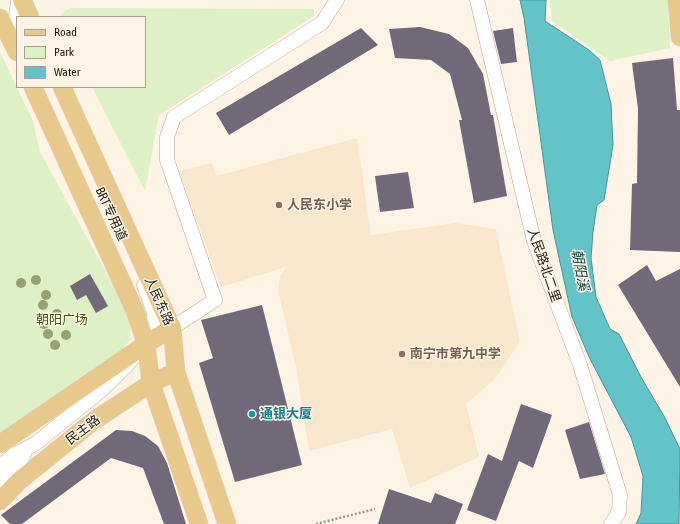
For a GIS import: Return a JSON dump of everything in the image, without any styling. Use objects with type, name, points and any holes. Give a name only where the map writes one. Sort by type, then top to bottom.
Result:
[{"type":"main road","points":[[21,0],[29,16]]},
{"type":"main road","points":[[677,0],[680,38]]},
{"type":"main road","points":[[0,18],[16,50]]},
{"type":"main road","name":"人民东路","points":[[33,88],[135,311],[146,344],[151,383],[199,524]]},
{"type":"main road","name":"人民东路","points":[[62,88],[172,328],[176,372],[227,524]]},
{"type":"main road","points":[[0,444],[146,344],[172,328]]},
{"type":"main road","name":"民主路","points":[[0,501],[19,481],[92,422],[151,383],[176,372]]},
{"type":"street","points":[[21,0],[26,16]]},
{"type":"street","points":[[18,16],[21,0]]},
{"type":"street","points":[[172,328],[215,300],[167,160],[167,137],[174,117],[322,23],[337,0]]},
{"type":"street","name":"人民路北二里","points":[[477,0],[534,241],[580,365],[620,495],[618,512],[610,524]]},
{"type":"street","name":"BRT专用道","points":[[0,455],[108,377],[146,344],[146,322],[138,297],[42,88]]},
{"type":"street","name":"BRT专用道","points":[[0,484],[35,444],[103,389],[125,368],[146,344],[153,324],[154,313],[147,292],[52,88]]},
{"type":"street","name":"BRT专用道","points":[[0,466],[15,454],[35,444]]},
{"type":"path","points":[[316,524],[375,509]]},
{"type":"shaded area","name":"南宁市第九中学","points":[[357,138],[371,235],[455,223],[496,229],[520,342],[494,380],[466,404],[479,457],[410,488],[392,429],[309,451],[296,367],[278,290],[280,277],[286,267],[221,287],[179,171],[212,163],[216,176]]},
{"type":"green space","points":[[550,0],[668,0],[670,48],[610,61],[552,21]]},
{"type":"green space","points":[[70,8],[314,9],[314,16],[159,115],[145,191],[93,88],[146,88],[146,16],[61,16],[62,13]]},
{"type":"green space","name":"朝阳广场","points":[[0,52],[33,121],[40,152],[131,318],[130,340],[117,356],[24,422],[0,432]]},
{"type":"water","name":"朝阳溪","points":[[520,0],[546,0],[545,21],[589,50],[600,60],[611,104],[613,145],[604,200],[597,205],[593,232],[591,258],[596,297],[610,329],[619,334],[641,377],[664,416],[680,449],[679,524],[636,524],[641,513],[643,476],[631,437],[590,359],[572,317],[553,230],[524,18]]},
{"type":"building","points":[[420,27],[449,34],[468,48],[483,74],[491,115],[493,115],[507,196],[474,203],[459,120],[462,120],[450,74],[431,60],[395,58],[389,29]]},
{"type":"building","points":[[361,28],[378,45],[229,135],[216,113]]},
{"type":"building","points":[[513,28],[517,62],[501,64],[493,31]]},
{"type":"building","points":[[673,58],[677,110],[680,110],[680,252],[630,250],[632,184],[637,183],[638,109],[632,63]]},
{"type":"building","points":[[408,172],[414,208],[380,212],[375,176]]},
{"type":"building","points":[[647,265],[656,281],[680,269],[680,387],[618,285]]},
{"type":"building","points":[[90,274],[108,306],[96,313],[86,295],[77,300],[70,286]]},
{"type":"building","name":"通银大厦","points":[[262,305],[302,465],[235,482],[199,363],[213,358],[201,320]]},
{"type":"building","points":[[521,404],[552,415],[533,468],[519,461],[496,521],[467,510],[488,454],[502,461]]},
{"type":"building","points":[[589,422],[605,474],[580,479],[565,430]]},
{"type":"building","points":[[116,430],[132,431],[145,436],[158,446],[167,463],[186,524],[164,524],[143,468],[111,458],[22,524],[10,524],[1,515]]},
{"type":"building","points":[[389,489],[431,503],[435,493],[463,504],[455,524],[378,524]]},
{"type":"place","name":"人民东小学","points":[[279,205]]},
{"type":"place","name":"南宁市第九中学","points":[[402,354]]},
{"type":"place","name":"通银大厦","points":[[252,414]]}]
